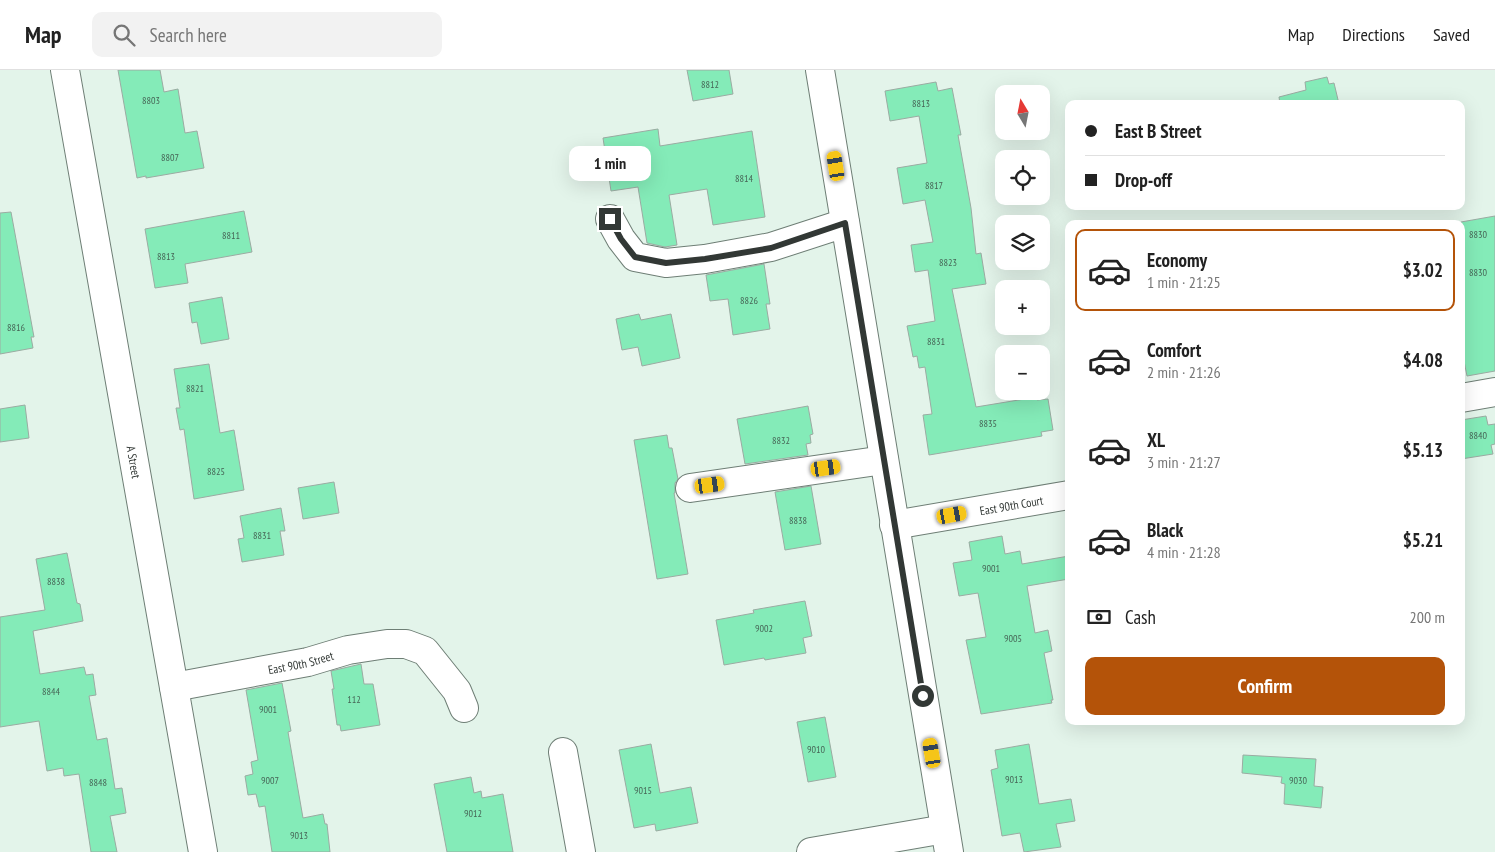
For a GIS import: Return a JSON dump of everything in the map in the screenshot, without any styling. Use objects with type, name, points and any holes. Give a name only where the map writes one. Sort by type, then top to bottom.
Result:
[{"type":"street","name":"A Street","points":[[65,70],[203,852]]},
{"type":"street","points":[[811,852],[947,840],[820,70]]},
{"type":"street","points":[[610,219],[621,239],[635,257],[666,263],[705,259],[771,248],[845,223]]},
{"type":"street","points":[[1465,397],[1495,392]]},
{"type":"street","points":[[690,488],[884,460]]},
{"type":"street","name":"East 90th Court","points":[[894,525],[1065,496]]},
{"type":"street","name":"East 90th Street","points":[[174,688],[308,662],[348,650],[387,644],[406,644],[425,651],[457,691],[464,708]]},
{"type":"street","points":[[563,752],[581,852]]},
{"type":"building","points":[[118,70],[160,70],[164,92],[178,89],[185,133],[197,131],[204,168],[137,178]]},
{"type":"building","points":[[687,70],[729,70],[733,94],[693,101]]},
{"type":"building","points":[[1327,77],[1329,84],[1334,83],[1338,100],[1279,100],[1279,97],[1306,90],[1305,82]]},
{"type":"building","points":[[936,82],[938,91],[952,88],[961,135],[958,135],[971,208],[976,254],[981,253],[986,284],[952,289],[976,407],[1019,400],[1048,400],[1053,430],[1041,432],[1042,436],[929,455],[923,415],[932,414],[925,367],[919,368],[917,356],[913,357],[907,326],[935,321],[928,270],[915,272],[911,245],[933,242],[925,200],[903,204],[897,168],[927,163],[919,116],[890,121],[885,91]]},
{"type":"building","points":[[658,129],[660,146],[752,131],[765,217],[713,225],[707,189],[669,195],[677,245],[665,247],[647,243],[638,187],[611,191],[603,138]]},
{"type":"building","points":[[244,211],[252,252],[185,264],[188,283],[155,288],[145,229]]},
{"type":"building","points":[[11,212],[34,337],[31,337],[33,348],[0,354],[0,213]]},
{"type":"building","points":[[1495,216],[1495,371],[1467,376],[1465,366],[1465,221]]},
{"type":"building","points":[[764,264],[770,304],[766,304],[770,329],[733,335],[728,299],[710,301],[706,275]]},
{"type":"building","points":[[222,297],[229,339],[201,344],[197,322],[192,323],[189,303]]},
{"type":"building","points":[[639,314],[641,320],[671,314],[680,358],[642,366],[638,347],[622,350],[616,319]]},
{"type":"building","points":[[209,364],[220,433],[234,430],[244,490],[194,499],[184,429],[180,430],[176,408],[180,408],[174,369]]},
{"type":"building","points":[[25,405],[29,438],[0,442],[0,409]]},
{"type":"building","points":[[808,406],[813,434],[810,435],[811,443],[806,444],[808,455],[745,464],[737,419]]},
{"type":"building","points":[[1486,416],[1488,425],[1495,424],[1495,444],[1491,445],[1493,454],[1465,458],[1465,419]]},
{"type":"building","points":[[667,435],[669,448],[672,448],[678,479],[675,483],[674,493],[688,574],[657,579],[634,440]]},
{"type":"building","points":[[334,482],[339,513],[303,519],[298,488]]},
{"type":"building","points":[[811,486],[821,544],[785,550],[775,492]]},
{"type":"building","points":[[281,508],[285,531],[280,531],[284,555],[242,562],[238,539],[244,538],[240,516]]},
{"type":"building","points":[[1002,536],[1005,554],[1020,551],[1022,564],[1065,557],[1065,580],[1027,586],[1035,633],[1048,630],[1052,651],[1044,653],[1052,703],[981,714],[966,640],[986,637],[978,593],[959,596],[953,563],[972,560],[969,542]]},
{"type":"building","points":[[67,553],[77,603],[80,604],[83,621],[33,631],[40,674],[84,667],[86,675],[93,674],[96,695],[89,696],[97,740],[107,738],[115,789],[122,788],[126,813],[110,816],[117,852],[91,852],[79,774],[64,776],[63,768],[47,771],[39,721],[0,727],[0,617],[45,610],[36,559]]},
{"type":"building","points":[[805,601],[812,636],[803,638],[806,653],[724,665],[716,620],[754,613],[753,610]]},
{"type":"building","points":[[361,664],[364,684],[373,684],[380,725],[341,731],[340,725],[337,725],[331,671]]},
{"type":"building","points":[[282,683],[291,731],[288,732],[303,818],[323,814],[325,824],[327,824],[330,852],[272,852],[265,806],[259,807],[256,794],[248,795],[245,776],[253,774],[251,762],[258,760],[246,690]]},
{"type":"building","points":[[825,717],[836,777],[808,782],[797,722]]},
{"type":"building","points":[[651,744],[660,793],[691,787],[698,823],[656,831],[655,824],[634,828],[619,750]]},
{"type":"building","points":[[1029,744],[1039,804],[1071,799],[1075,821],[1056,824],[1061,847],[1024,852],[1020,833],[1002,836],[991,770],[998,768],[995,750]]},
{"type":"building","points":[[1243,755],[1316,759],[1314,786],[1323,787],[1321,808],[1284,804],[1285,784],[1281,783],[1282,777],[1242,773]]},
{"type":"building","points":[[471,777],[474,793],[481,791],[482,798],[503,794],[513,852],[447,852],[434,784]]},
{"type":"route","points":[[610,219],[621,239],[635,257],[666,263],[705,259],[771,248],[845,223],[923,696]]}]
